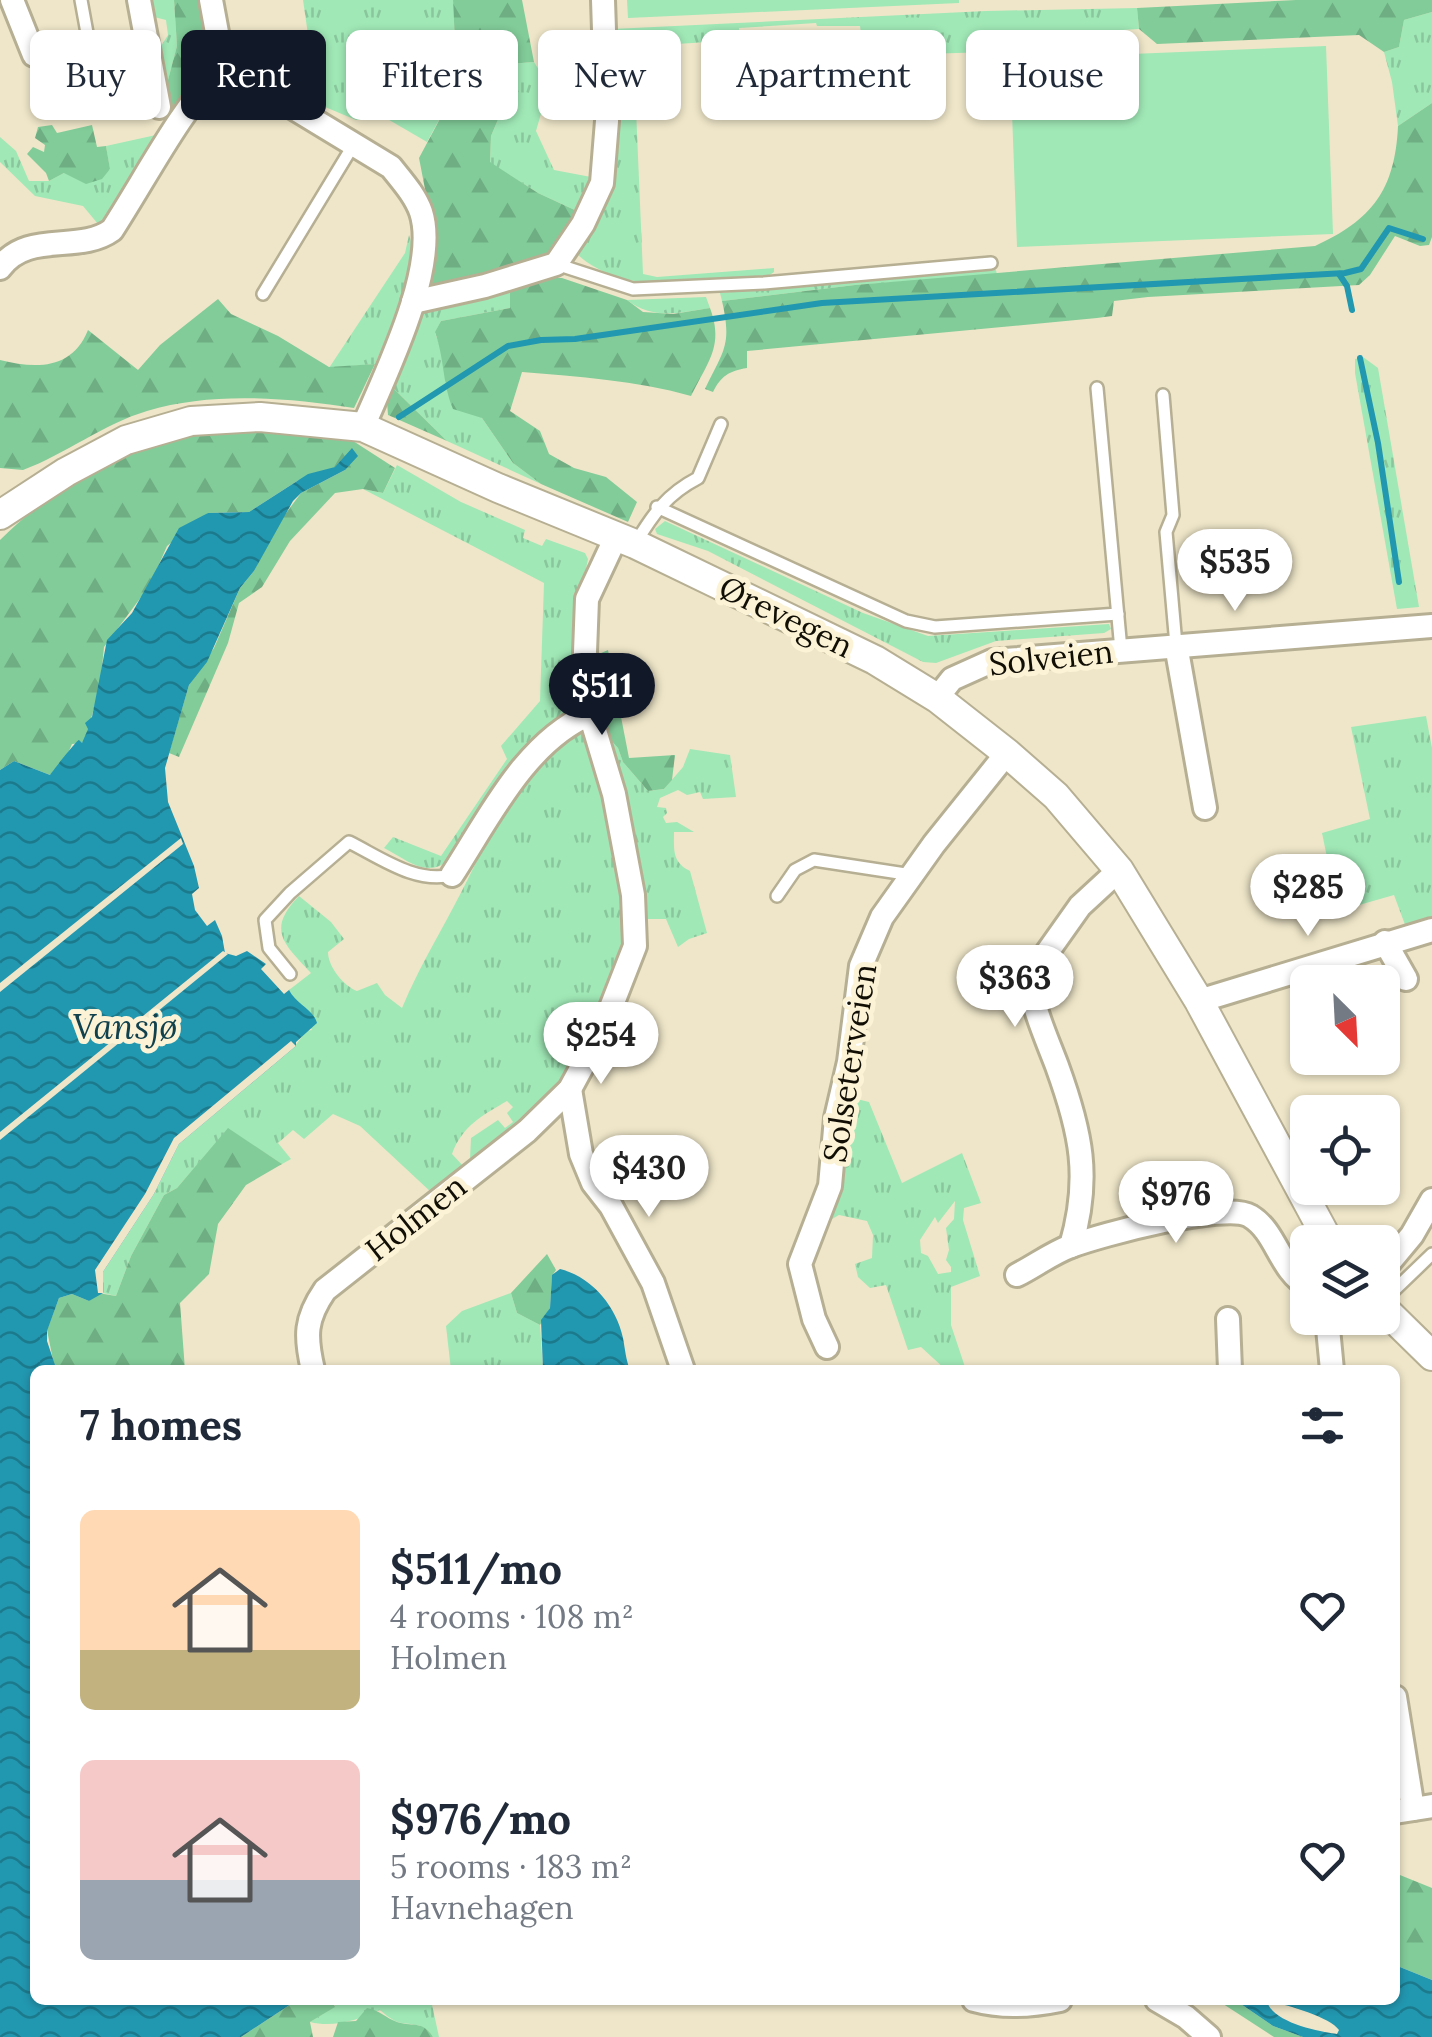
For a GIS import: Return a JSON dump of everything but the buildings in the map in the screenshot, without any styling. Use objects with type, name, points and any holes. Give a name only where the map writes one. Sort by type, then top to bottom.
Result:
[{"type":"street","points":[[12,0],[30,46]]},
{"type":"street","points":[[138,0],[144,30]]},
{"type":"street","points":[[211,0],[217,30]]},
{"type":"street","points":[[413,302],[486,286],[556,264],[583,224],[602,183],[606,121],[603,0]]},
{"type":"street","points":[[0,268],[23,249],[101,238],[112,230],[181,118]]},
{"type":"street","points":[[314,120],[391,167],[408,187],[421,212],[422,265],[413,302],[363,427]]},
{"type":"street","name":"Ørevegen","points":[[0,515],[66,472],[126,440],[192,421],[260,417],[363,427],[626,540],[875,660],[937,698],[1007,753],[1056,796],[1119,870],[1199,1001],[1320,1225]]},
{"type":"street","name":"Holmen","points":[[311,1365],[307,1336],[310,1312],[325,1290],[527,1131],[570,1089],[604,1028],[635,946],[634,896],[624,838],[590,714],[585,652],[587,599],[626,540]]},
{"type":"street","name":"Solveien","points":[[937,698],[952,679],[992,660],[1432,626]]},
{"type":"street","points":[[1176,646],[1204,808]]},
{"type":"street","points":[[452,875],[521,771],[553,737],[590,714]]},
{"type":"street","name":"Solseterveien","points":[[827,1347],[814,1319],[800,1264],[830,1186],[836,1118],[849,1062],[862,966],[882,917],[1007,753]]},
{"type":"street","points":[[1070,1246],[1083,1196],[1079,1140],[1032,999],[1029,978],[1080,906],[1119,870]]},
{"type":"street","points":[[1199,1001],[1432,930]]},
{"type":"street","points":[[1385,942],[1406,979]]},
{"type":"street","points":[[570,1089],[581,1154],[593,1183],[611,1206],[652,1283],[681,1365]]},
{"type":"street","points":[[1400,1250],[1432,1200]]},
{"type":"street","points":[[1016,1274],[1070,1246],[1156,1222],[1220,1212],[1244,1212],[1255,1219],[1290,1271]]},
{"type":"street","points":[[1228,1319],[1230,1365]]},
{"type":"street","points":[[1400,1323],[1432,1356]]},
{"type":"street","points":[[1328,1335],[1331,1365]]},
{"type":"street","points":[[1400,1728],[1413,1809]]},
{"type":"street","points":[[1166,2005],[1209,2037]]},
{"type":"lane","points":[[80,0],[86,30]]},
{"type":"lane","points":[[264,294],[354,144]]},
{"type":"lane","points":[[556,264],[633,289],[764,283],[810,273],[991,263]]},
{"type":"lane","points":[[1096,388],[1121,650]]},
{"type":"lane","points":[[1163,395],[1173,515],[1166,532],[1176,646]]},
{"type":"lane","points":[[626,540],[676,489],[698,478],[722,424]]},
{"type":"lane","points":[[657,508],[906,622],[934,627],[1118,614]]},
{"type":"lane","points":[[290,974],[269,948],[266,920],[290,893],[349,842],[416,875],[434,880],[452,875]]},
{"type":"lane","points":[[777,896],[795,870],[814,860],[912,874]]},
{"type":"lane","points":[[1400,1287],[1432,1254]]},
{"type":"green space","points":[[147,0],[174,0],[177,46],[163,99],[161,46],[168,35],[166,20],[150,16]]},
{"type":"green space","points":[[174,0],[205,0],[208,30],[181,30],[181,108],[165,133],[163,99],[177,46]]},
{"type":"green space","points":[[303,0],[453,0],[454,30],[346,30],[346,116],[326,107],[326,30],[307,30]]},
{"type":"green space","points":[[453,0],[522,0],[534,62],[518,63],[518,30],[454,30]]},
{"type":"green space","points":[[627,0],[959,0],[959,3],[628,18]]},
{"type":"green space","points":[[1296,0],[1432,0],[1432,12],[1404,20],[1399,47],[1384,52],[1359,35],[1157,44],[1139,29],[1137,8]]},
{"type":"green space","points":[[1137,8],[1139,29],[966,30],[966,53],[946,53],[946,30],[861,30],[860,26],[816,23],[701,30],[701,42],[681,44],[681,30],[612,29],[986,11]]},
{"type":"green space","points":[[1432,12],[1432,103],[1398,126],[1384,52],[1399,47],[1404,20]]},
{"type":"green space","points":[[1326,46],[1333,234],[1017,247],[1012,120],[1139,120],[1139,54]]},
{"type":"green space","points":[[534,62],[538,68],[536,131],[554,170],[591,177],[579,212],[538,193],[490,163],[491,136],[498,120],[518,120],[518,63]]},
{"type":"green space","points":[[1432,103],[1429,245],[1420,246],[1395,236],[1359,285],[1148,297],[1114,301],[1112,316],[747,351],[747,368],[726,375],[713,392],[705,389],[726,338],[722,301],[855,285],[1315,246],[1352,225],[1377,200],[1392,168],[1398,126]]},
{"type":"green space","points":[[389,120],[439,120],[427,142]]},
{"type":"green space","points":[[439,120],[498,120],[491,136],[490,162],[538,193],[579,212],[559,243],[534,265],[436,288],[431,282],[435,241],[419,158]]},
{"type":"green space","points":[[605,120],[636,120],[643,274],[657,277],[774,268],[774,272],[765,278],[692,284],[643,282],[598,269],[578,255]]},
{"type":"green space","points":[[52,125],[57,133],[92,125],[97,147],[106,146],[110,169],[102,179],[86,184],[64,173],[49,181],[27,154],[33,147],[44,152],[45,145],[35,138],[38,127]]},
{"type":"green space","points":[[165,133],[103,230],[83,206],[35,196],[0,162],[0,137],[16,151],[29,181],[49,181],[64,173],[110,170],[106,146]]},
{"type":"green space","points":[[409,235],[412,265],[408,282],[375,364],[329,368],[405,253]]},
{"type":"green space","points":[[996,270],[997,275],[855,285],[722,301],[720,293]]},
{"type":"green space","points":[[546,278],[562,278],[627,300],[643,312],[673,314],[710,308],[715,343],[691,396],[628,383],[522,372],[510,411],[540,431],[549,454],[574,468],[606,477],[637,502],[628,522],[541,484],[513,463],[482,418],[453,409],[449,399],[435,332],[441,321],[510,308],[510,291]]},
{"type":"green space","points":[[510,291],[510,308],[441,321],[435,333],[445,359],[445,388],[482,418],[513,463],[541,484],[447,441],[394,389],[420,311],[449,300]]},
{"type":"green space","points":[[706,297],[710,308],[667,313],[647,310],[627,300]]},
{"type":"green space","points":[[218,299],[231,314],[278,336],[329,367],[375,364],[354,408],[250,398],[172,405],[115,423],[23,470],[0,468],[0,360],[27,365],[52,363],[73,353],[88,330],[138,370],[160,345]]},
{"type":"green space","points":[[1363,357],[1378,368],[1419,607],[1397,609],[1355,373],[1355,359]]},
{"type":"green space","points":[[394,389],[447,441],[388,415],[387,402]]},
{"type":"green space","points":[[244,428],[350,439],[395,468],[383,493],[363,489],[335,493],[290,541],[262,587],[239,603],[228,643],[179,757],[169,753],[189,685],[214,648],[240,588],[301,493],[345,470],[336,467],[297,481],[249,512],[208,513],[167,546],[150,585],[104,647],[100,687],[85,740],[72,744],[65,760],[50,775],[14,761],[0,770],[0,540],[54,494],[111,461],[174,439]]},
{"type":"green space","points":[[397,465],[461,502],[525,530],[523,538],[542,546],[546,539],[585,553],[588,559],[578,608],[578,690],[573,705],[453,857],[427,868],[384,848],[393,837],[441,856],[507,759],[501,746],[540,701],[544,583],[363,489],[383,493]]},
{"type":"green space","points":[[665,521],[863,613],[928,636],[1109,624],[1111,629],[1104,633],[996,641],[936,663],[923,662],[708,551],[657,534],[655,529]]},
{"type":"green space","points":[[608,650],[629,758],[675,755],[672,780],[664,789],[648,791],[606,735],[598,711],[592,657]]},
{"type":"green space","points":[[1426,716],[1432,748],[1432,926],[1407,930],[1394,895],[1338,911],[1322,833],[1370,819],[1351,727]]},
{"type":"green space","points":[[585,732],[601,770],[629,933],[599,1022],[558,1092],[478,1163],[470,1159],[471,1138],[498,1120],[505,1128],[513,1122],[507,1113],[513,1107],[507,1101],[474,1122],[452,1154],[465,1168],[432,1193],[360,1126],[333,1114],[304,1139],[293,1130],[278,1143],[291,1159],[282,1164],[228,1129],[177,1188],[164,1195],[131,1256],[116,1296],[103,1293],[103,1272],[154,1194],[179,1144],[295,1046],[306,1031],[312,1030],[289,990],[311,973],[287,945],[281,928],[283,918],[299,896],[331,922],[344,939],[328,952],[342,980],[357,991],[377,983],[402,1008],[506,807],[540,763]]},
{"type":"green space","points":[[606,735],[648,791],[664,789],[683,767],[690,749],[730,755],[736,797],[703,799],[700,792],[687,795],[678,790],[660,798],[657,807],[666,808],[666,823],[677,822],[694,832],[674,832],[674,850],[680,864],[690,871],[707,933],[678,947],[666,919],[645,919]]},
{"type":"green space","points":[[845,1096],[869,1102],[902,1183],[962,1153],[981,1203],[964,1208],[963,1220],[980,1276],[951,1287],[951,1325],[964,1365],[941,1365],[921,1347],[908,1350],[886,1285],[870,1288],[858,1277],[855,1264],[872,1258],[873,1235],[867,1221],[839,1215],[825,1223]],"holes":[[[955,1201],[954,1219],[946,1228],[946,1260],[951,1272],[938,1274],[928,1256],[921,1253],[920,1240],[935,1217],[938,1223]]]},
{"type":"green space","points":[[228,1128],[282,1164],[246,1185],[218,1224],[209,1274],[180,1303],[185,1365],[54,1365],[47,1330],[59,1298],[72,1294],[89,1301],[98,1293],[116,1296],[131,1256],[164,1195],[177,1188]]},
{"type":"green space","points":[[547,1254],[556,1270],[552,1276],[550,1308],[540,1325],[517,1313],[511,1293]]},
{"type":"green space","points":[[511,1293],[517,1313],[540,1325],[543,1365],[450,1365],[446,1326],[462,1311]]},
{"type":"green space","points":[[1400,1875],[1432,1888],[1432,1980],[1400,1967]]},
{"type":"green space","points":[[289,2005],[335,2007],[310,2022],[313,2037],[241,2037]]},
{"type":"green space","points":[[432,2005],[439,2037],[433,2037],[421,2026],[395,2021],[380,2010],[345,2022],[310,2022],[334,2007]]},
{"type":"green space","points":[[1225,2005],[1242,2005],[1273,2026],[1303,2037],[1274,2037]]},
{"type":"green space","points":[[367,2008],[397,2022],[421,2026],[433,2037],[333,2037],[338,2022],[356,2021]]},
{"type":"water","name":"Vansjø","points":[[352,448],[358,456],[345,470],[293,501],[254,571],[240,588],[207,662],[189,685],[165,768],[168,802],[199,888],[192,894],[195,910],[207,926],[215,920],[225,953],[236,956],[247,951],[266,964],[261,969],[284,994],[289,990],[317,1023],[296,1046],[179,1144],[154,1194],[103,1272],[103,1293],[89,1301],[72,1294],[59,1298],[47,1331],[55,1365],[30,1365],[30,2005],[289,2005],[241,2037],[0,2037],[0,770],[14,761],[50,775],[77,742],[82,743],[88,729],[85,723],[92,717],[107,640],[132,613],[179,528],[208,513],[249,512],[308,474],[335,467]]},
{"type":"water","points":[[560,1269],[572,1273],[601,1294],[620,1326],[629,1365],[543,1365],[541,1320],[550,1308],[552,1275]]},
{"type":"water","points":[[1400,1967],[1432,1980],[1432,2037],[1303,2037],[1273,2026],[1242,2005],[1269,2005],[1277,2015],[1296,2024],[1337,2034],[1339,2030],[1334,2025],[1283,2005],[1400,2005]]},
{"type":"pier","points":[[181,838],[183,844],[0,992],[0,983]]},
{"type":"pier","points":[[223,951],[228,954],[0,1140],[0,1132]]},
{"type":"pier","points":[[291,1041],[296,1046],[179,1144],[154,1194],[103,1272],[103,1293],[98,1293],[95,1270],[145,1194],[174,1138]]},
{"type":"waterway","points":[[399,417],[508,346],[541,340],[575,339],[822,303],[1345,273],[1361,269],[1389,228],[1423,239]]},
{"type":"waterway","points":[[1339,274],[1347,286],[1352,310]]},
{"type":"waterway","points":[[1360,358],[1378,443],[1399,582]]}]
